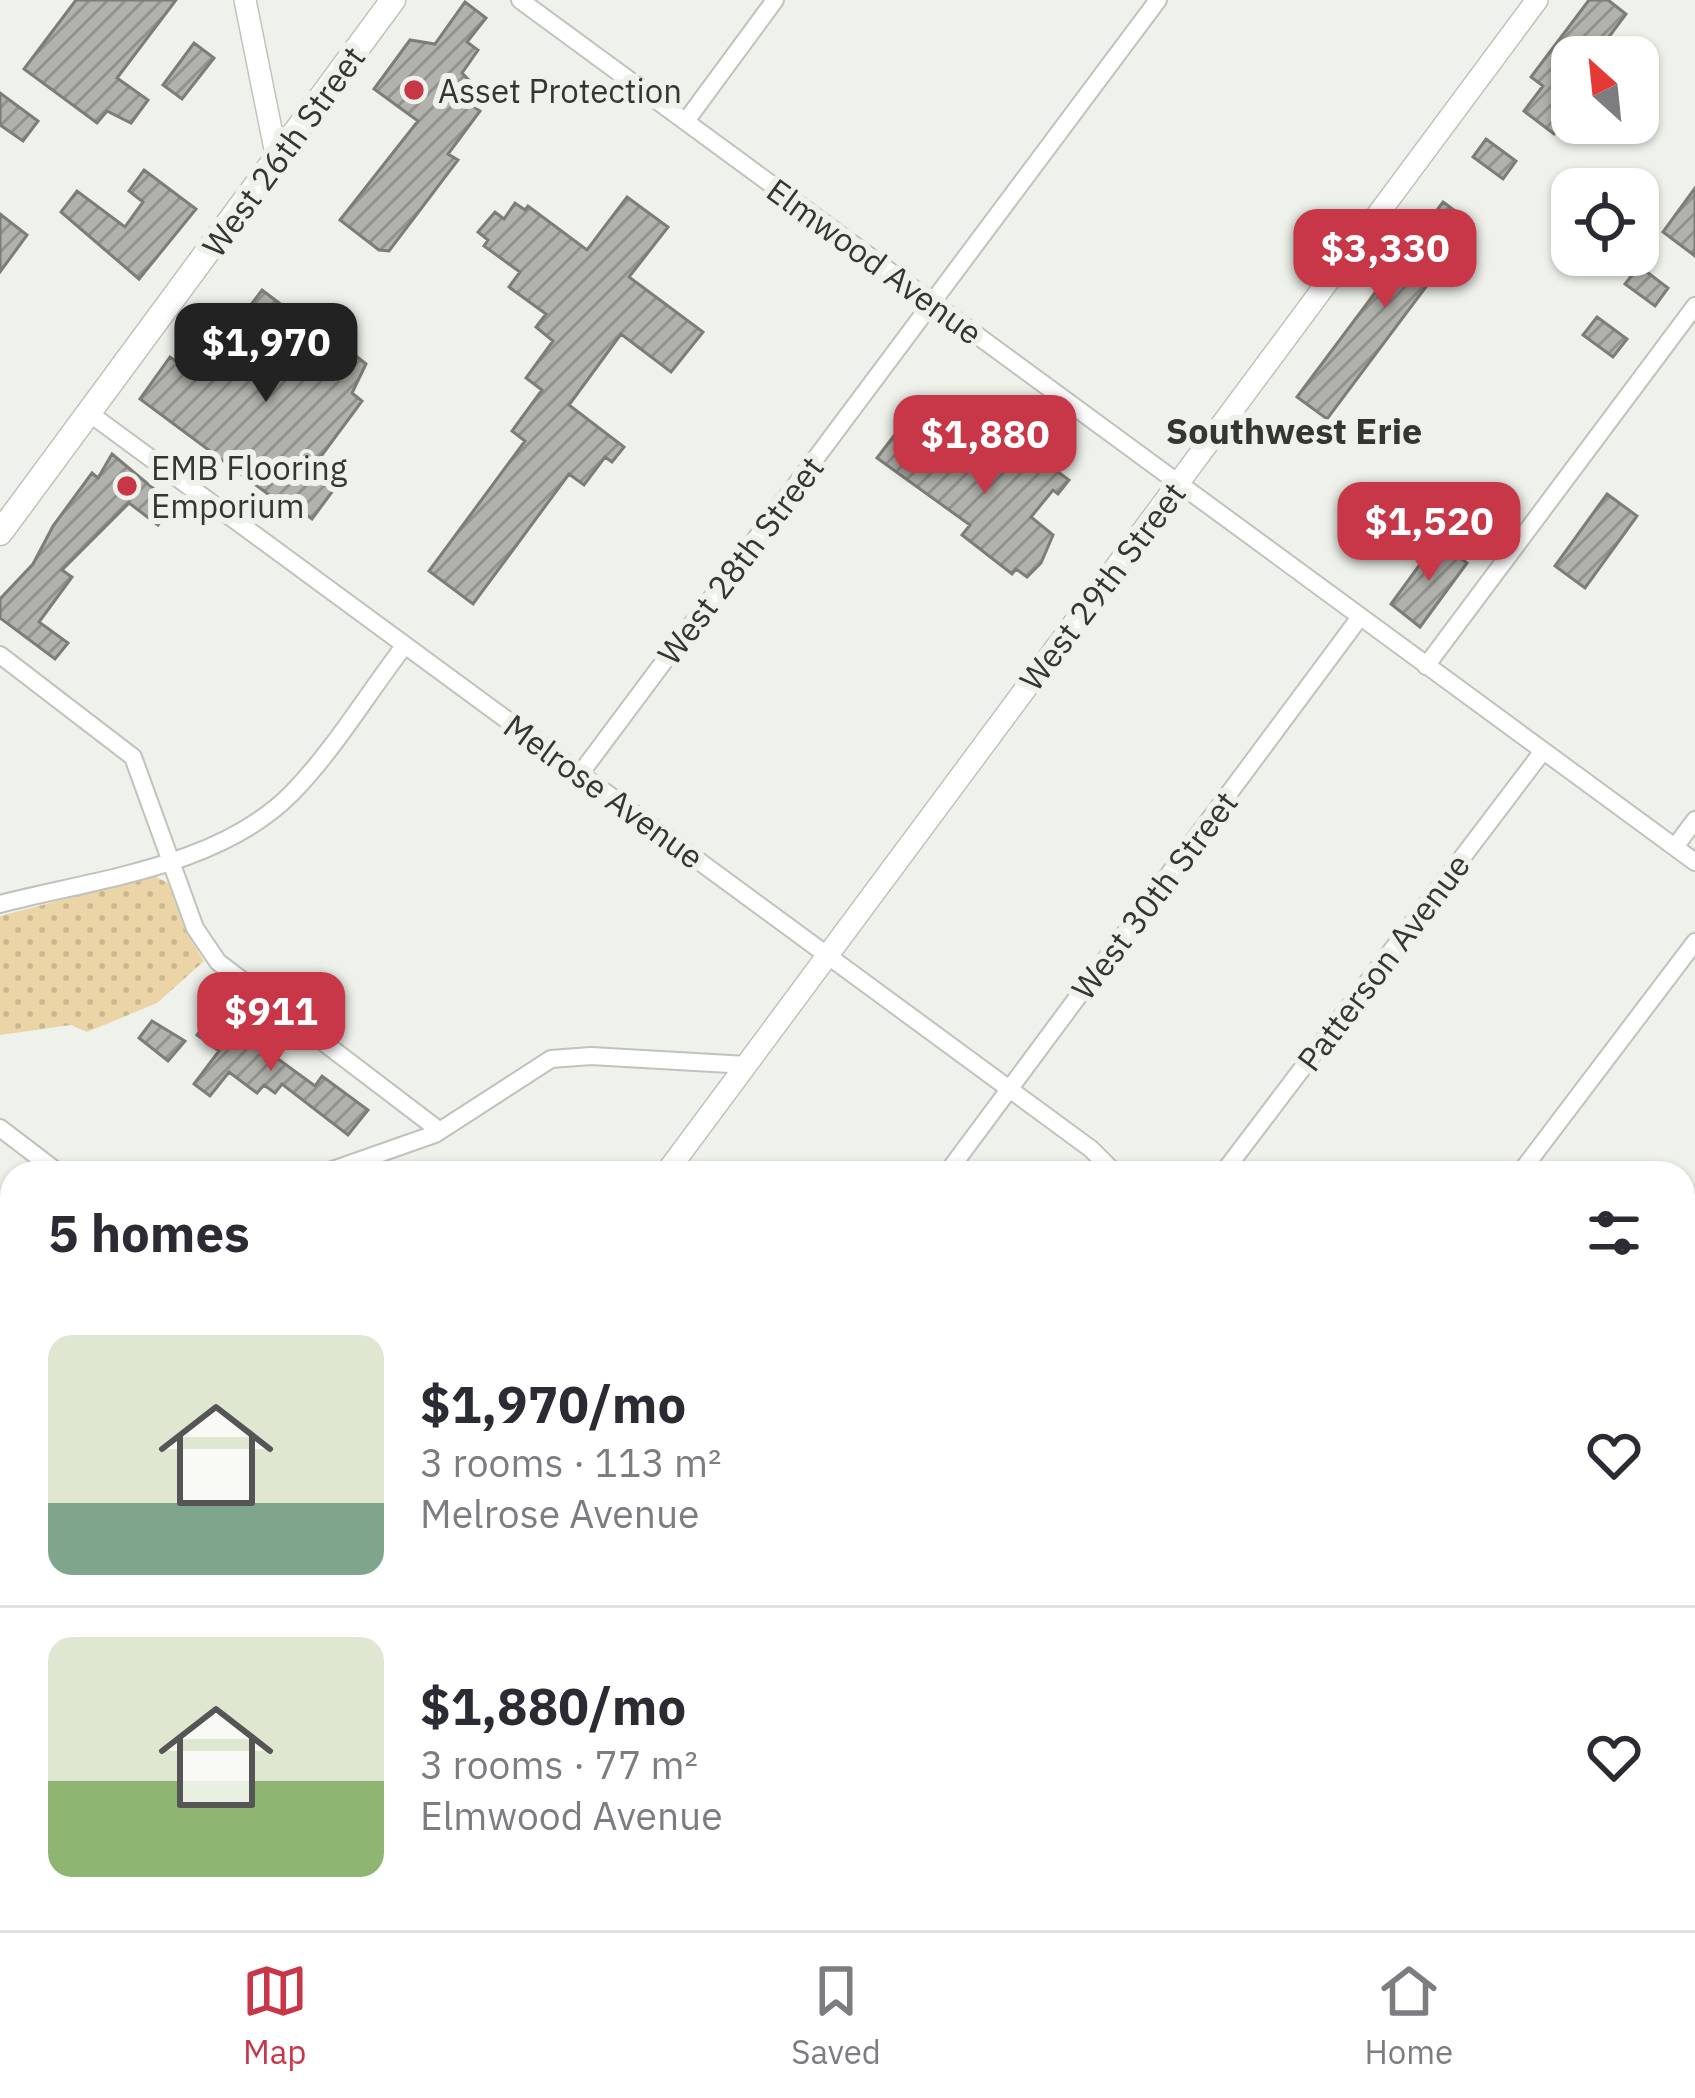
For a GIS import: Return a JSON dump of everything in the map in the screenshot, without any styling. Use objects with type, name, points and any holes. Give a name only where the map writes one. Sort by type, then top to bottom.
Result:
[{"type":"main road","name":"West 26th Street","points":[[0,533],[394,0]]},
{"type":"street","points":[[245,0],[277,159]]},
{"type":"street","name":"Elmwood Avenue","points":[[520,0],[1695,862]]},
{"type":"street","points":[[686,121],[775,0]]},
{"type":"street","name":"West 28th Street","points":[[580,773],[1158,0]]},
{"type":"street","name":"West 29th Street","points":[[675,1161],[1537,0]]},
{"type":"street","points":[[1426,666],[1695,306]]},
{"type":"street","name":"Melrose Avenue","points":[[89,413],[1009,1089],[1100,1161]]},
{"type":"street","name":"West 30th Street","points":[[956,1161],[1360,617]]},
{"type":"street","points":[[0,904],[169,860],[222,841],[278,806],[404,645]]},
{"type":"street","points":[[0,655],[133,757],[145,778],[195,928],[218,962],[440,1131]]},
{"type":"street","name":"Patterson Avenue","points":[[1232,1161],[1543,751]]},
{"type":"street","points":[[1675,847],[1695,820]]},
{"type":"street","points":[[1529,1161],[1695,942]]},
{"type":"street","points":[[368,1161],[440,1131],[551,1059],[591,1056],[747,1065]]},
{"type":"street","points":[[0,1128],[43,1161]]},
{"type":"shaded area","points":[[154,876],[168,883],[185,930],[204,961],[157,1003],[87,1032],[71,1025],[0,1035],[0,916]]},
{"type":"building","points":[[76,0],[176,0],[117,78],[148,100],[131,123],[107,111],[97,123],[24,69]]},
{"type":"building","points":[[1589,0],[1608,0],[1626,14],[1610,36],[1562,36]]},
{"type":"building","points":[[465,2],[486,18],[467,42],[478,50],[462,73],[470,81],[458,95],[480,111],[448,154],[458,160],[389,251],[379,250],[340,220],[418,121],[374,89],[410,40],[435,44]]},
{"type":"building","points":[[194,43],[214,58],[182,99],[163,85]]},
{"type":"building","points":[[1551,50],[1551,132],[1524,111],[1543,86],[1531,77]]},
{"type":"building","points":[[0,93],[38,121],[23,141],[0,125]]},
{"type":"building","points":[[1486,139],[1516,161],[1503,179],[1473,157]]},
{"type":"building","points":[[144,170],[196,209],[139,279],[61,212],[77,191],[125,227],[143,202],[129,191]]},
{"type":"building","points":[[1695,188],[1695,256],[1663,232]]},
{"type":"building","points":[[627,197],[668,227],[629,277],[703,332],[671,372],[621,334],[569,405],[624,447],[612,462],[605,457],[584,485],[569,474],[473,604],[429,571],[525,441],[512,431],[542,390],[526,378],[553,341],[536,327],[546,314],[509,287],[520,272],[484,246],[488,240],[478,232],[495,212],[504,219],[515,203],[525,210],[528,206],[587,250]]},
{"type":"building","points":[[1443,202],[1473,224],[1327,419],[1297,397]]},
{"type":"building","points":[[0,214],[27,235],[0,272]]},
{"type":"building","points":[[1631,276],[1652,276],[1668,288],[1655,306],[1625,284]]},
{"type":"building","points":[[262,290],[291,312],[283,321],[312,344],[315,340],[335,355],[342,345],[366,364],[352,393],[362,401],[316,463],[340,481],[312,519],[281,496],[276,500],[140,399],[170,357],[197,376],[209,367],[254,309],[250,306]]},
{"type":"building","points":[[1597,317],[1627,339],[1613,357],[1583,335]]},
{"type":"building","points":[[896,433],[936,463],[957,434],[1005,471],[1024,447],[1069,480],[1058,494],[1053,490],[1031,517],[1053,535],[1041,563],[1027,577],[1016,569],[1012,574],[962,535],[970,525],[877,458]]},
{"type":"building","points":[[112,454],[172,504],[158,525],[129,503],[62,570],[72,577],[39,622],[68,643],[55,659],[0,618],[0,599],[33,564],[53,526],[92,473],[98,478]]},
{"type":"building","points":[[1607,494],[1637,516],[1585,588],[1555,566]]},
{"type":"building","points":[[1437,541],[1467,563],[1420,627],[1391,604]]},
{"type":"building","points":[[214,1012],[315,1086],[322,1076],[368,1110],[348,1135],[282,1084],[275,1093],[264,1085],[257,1093],[229,1072],[210,1096],[194,1084],[219,1051],[197,1035]]},
{"type":"building","points":[[152,1021],[185,1041],[168,1061],[139,1038]]},
{"type":"place","name":"Asset Protection","points":[[414,90]]},
{"type":"place","name":"EMB Flooring Emporium","points":[[127,486]]},
{"type":"district","name":"Southwest Erie","points":[[1294,430]]}]
